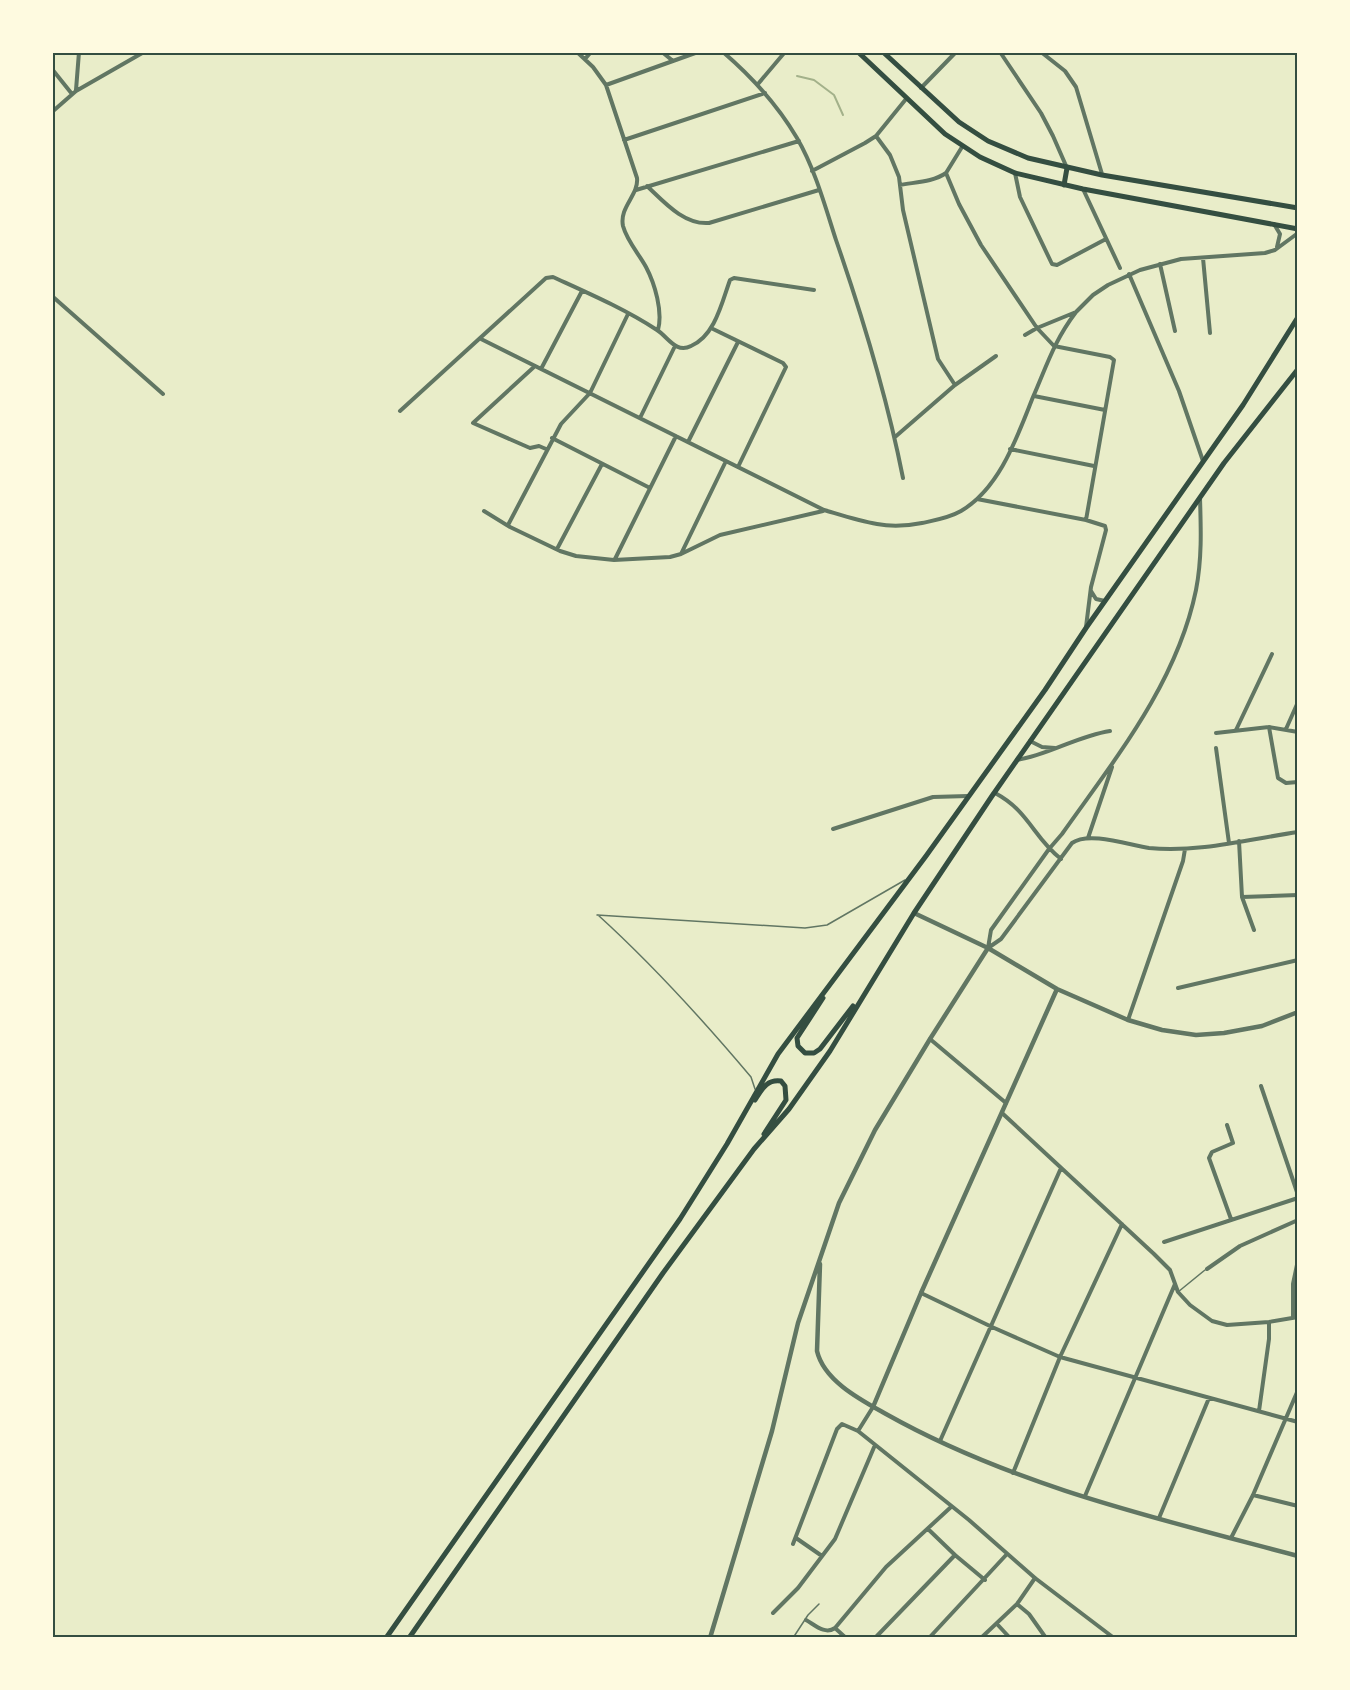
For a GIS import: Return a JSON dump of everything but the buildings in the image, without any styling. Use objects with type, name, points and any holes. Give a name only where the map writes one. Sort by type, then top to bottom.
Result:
[{"type":"main road","points":[[858,52],[906,99],[962,147],[1015,173],[1083,189],[1274,223],[1298,231]]},
{"type":"main road","points":[[883,52],[959,122],[988,141],[1028,159],[1102,175],[1298,208]]},
{"type":"main road","points":[[1064,185],[1067,168]]},
{"type":"main road","points":[[727,1144],[778,1054],[1046,690],[1086,628],[1243,405],[1298,317]]},
{"type":"main road","points":[[754,1149],[789,1109],[830,1051],[914,913],[994,792],[1238,444],[1298,369]]},
{"type":"main road","points":[[849,959],[798,1035],[797,1042],[801,1051],[811,1054],[820,1049],[871,983]]},
{"type":"main road","points":[[386,1638],[680,1219],[764,1086],[771,1081],[781,1082],[787,1089],[786,1100],[754,1149],[663,1273],[410,1638]]},
{"type":"street","points":[[74,92],[79,52]]},
{"type":"street","points":[[52,112],[74,92],[144,52]]},
{"type":"street","points":[[577,52],[606,85],[637,178],[636,190],[627,202],[623,224],[651,278],[660,317],[658,330]]},
{"type":"street","points":[[585,59],[591,52]]},
{"type":"street","points":[[662,52],[673,62]]},
{"type":"street","points":[[606,85],[698,52]]},
{"type":"street","points":[[723,52],[765,93],[799,141],[812,171],[862,316],[895,437],[903,478]]},
{"type":"street","points":[[758,84],[784,52]]},
{"type":"street","points":[[920,88],[956,52]]},
{"type":"street","points":[[1000,52],[1041,113],[1067,168]]},
{"type":"street","points":[[1041,52],[1065,71],[1076,87],[1102,175]]},
{"type":"street","points":[[52,69],[74,92]]},
{"type":"street","points":[[624,140],[765,93]]},
{"type":"street","points":[[812,171],[876,136],[906,99]]},
{"type":"street","points":[[876,136],[890,155],[900,185],[903,210],[938,359],[955,385]]},
{"type":"street","points":[[636,190],[799,141]]},
{"type":"street","points":[[900,185],[934,179],[946,172],[962,147]]},
{"type":"street","points":[[946,172],[981,245],[1037,328],[1054,346],[1110,357],[1114,360],[1086,520]]},
{"type":"street","points":[[1015,173],[1020,197],[1052,264],[1057,265],[1106,239]]},
{"type":"street","points":[[647,186],[682,216],[700,224],[819,190]]},
{"type":"street","points":[[1083,189],[1120,268]]},
{"type":"street","points":[[1274,223],[1280,237],[1275,250]]},
{"type":"street","points":[[481,339],[824,510],[877,524],[907,525],[944,519],[961,511],[976,499],[995,477],[1034,396],[1054,346],[1076,312],[1093,295],[1129,274],[1160,264],[1181,259],[1261,254],[1275,250],[1298,231]]},
{"type":"street","points":[[1203,258],[1210,333]]},
{"type":"street","points":[[1160,264],[1175,331]]},
{"type":"street","points":[[1129,274],[1179,391],[1203,462]]},
{"type":"street","points":[[400,411],[546,278],[554,278],[628,314],[658,330],[675,346],[690,347],[711,328],[730,280],[734,278],[814,290]]},
{"type":"street","points":[[541,369],[582,291]]},
{"type":"street","points":[[52,296],[163,394]]},
{"type":"street","points":[[1025,335],[1076,312]]},
{"type":"street","points":[[508,525],[552,438],[566,416],[590,393],[628,314]]},
{"type":"street","points":[[711,328],[783,363],[786,370],[738,467]]},
{"type":"street","points":[[688,442],[738,342]]},
{"type":"street","points":[[640,418],[675,346]]},
{"type":"street","points":[[895,437],[955,385],[996,356]]},
{"type":"street","points":[[535,366],[473,423],[530,448],[539,446],[546,449]]},
{"type":"street","points":[[1034,396],[1105,410]]},
{"type":"street","points":[[614,560],[676,436]]},
{"type":"street","points":[[552,438],[650,488]]},
{"type":"street","points":[[1010,449],[1094,466]]},
{"type":"street","points":[[681,554],[726,461]]},
{"type":"street","points":[[557,549],[602,464]]},
{"type":"street","points":[[988,948],[991,930],[1114,761],[1162,683],[1183,636],[1196,591],[1200,563],[1200,498]]},
{"type":"street","points":[[976,499],[1102,523],[1106,528],[1091,587],[1086,628]]},
{"type":"street","points":[[484,511],[557,549],[576,556],[614,560],[670,557],[720,535],[824,510]]},
{"type":"street","points":[[1091,587],[1092,595],[1096,599],[1106,600]]},
{"type":"street","points":[[1236,730],[1272,654]]},
{"type":"street","points":[[1286,730],[1298,702]]},
{"type":"street","points":[[1269,727],[1278,778],[1286,783],[1298,782]]},
{"type":"street","points":[[1216,733],[1269,727],[1298,732]]},
{"type":"street","points":[[1017,760],[1034,757],[1099,732],[1110,731]]},
{"type":"street","points":[[1030,741],[1042,747],[1056,748]]},
{"type":"street","points":[[1216,748],[1229,843]]},
{"type":"street","points":[[1088,838],[1114,761]]},
{"type":"street","points":[[994,792],[1023,813],[1049,849],[1061,859]]},
{"type":"street","points":[[833,829],[933,797],[969,796]]},
{"type":"street","points":[[710,1638],[772,1431],[798,1323],[839,1203],[875,1130],[988,948],[1001,939],[1076,841],[1088,838],[1162,849],[1185,849],[1298,831]]},
{"type":"street","points":[[1239,841],[1242,897],[1254,930]]},
{"type":"street","points":[[1128,1020],[1183,861],[1185,849]]},
{"type":"street","points":[[1242,897],[1298,895]]},
{"type":"street","points":[[914,913],[988,948],[1057,989],[1128,1020],[1162,1030],[1196,1035],[1245,1030],[1282,1020],[1298,1012]]},
{"type":"street","points":[[1178,988],[1298,960]]},
{"type":"street","points":[[858,1431],[873,1407],[921,1293],[1057,989]]},
{"type":"street","points":[[930,1039],[1005,1103]]},
{"type":"street","points":[[1164,1242],[1298,1197],[1261,1086]]},
{"type":"street","points":[[1001,1112],[1170,1270],[1178,1292],[1190,1305],[1212,1321],[1220,1324],[1269,1322],[1295,1318],[1293,1284],[1298,1260]]},
{"type":"street","points":[[1227,1125],[1233,1143],[1212,1152],[1209,1158],[1231,1219]]},
{"type":"street","points":[[939,1443],[1061,1168]]},
{"type":"street","points":[[1206,1269],[1240,1246],[1298,1220]]},
{"type":"street","points":[[1013,1473],[1060,1357],[1122,1224]]},
{"type":"street","points":[[820,1258],[817,1351],[819,1360],[839,1383],[873,1407],[939,1443],[1013,1473],[1159,1518],[1298,1556]]},
{"type":"street","points":[[1085,1496],[1137,1377],[1174,1284]]},
{"type":"street","points":[[921,1293],[1060,1357],[1298,1422]]},
{"type":"street","points":[[1259,1411],[1269,1339],[1269,1322]]},
{"type":"street","points":[[1231,1538],[1253,1495],[1298,1390]]},
{"type":"street","points":[[1159,1518],[1209,1398]]},
{"type":"street","points":[[793,1544],[837,1429],[842,1424],[858,1431],[1035,1578],[1112,1637]]},
{"type":"street","points":[[773,1613],[798,1588],[835,1539],[875,1445]]},
{"type":"street","points":[[1253,1495],[1298,1506]]},
{"type":"street","points":[[806,1620],[826,1631],[835,1628],[886,1566],[951,1507]]},
{"type":"street","points":[[928,1529],[985,1580]]},
{"type":"street","points":[[796,1538],[822,1556]]},
{"type":"street","points":[[929,1638],[1007,1554]]},
{"type":"street","points":[[875,1638],[955,1555]]},
{"type":"street","points":[[981,1638],[1017,1604],[1035,1578]]},
{"type":"street","points":[[1017,1604],[1029,1614],[1046,1638]]},
{"type":"street","points":[[997,1624],[1010,1638]]},
{"type":"street","points":[[835,1628],[846,1638]]},
{"type":"lane","points":[[756,1091],[751,1077],[691,1008],[633,947],[597,915],[804,928],[827,925],[908,878]]},
{"type":"lane","points":[[1178,1292],[1206,1269]]},
{"type":"lane","points":[[793,1638],[808,1615],[819,1604]]},
{"type":"waterway","points":[[797,76],[814,80],[834,95],[843,115]]}]
